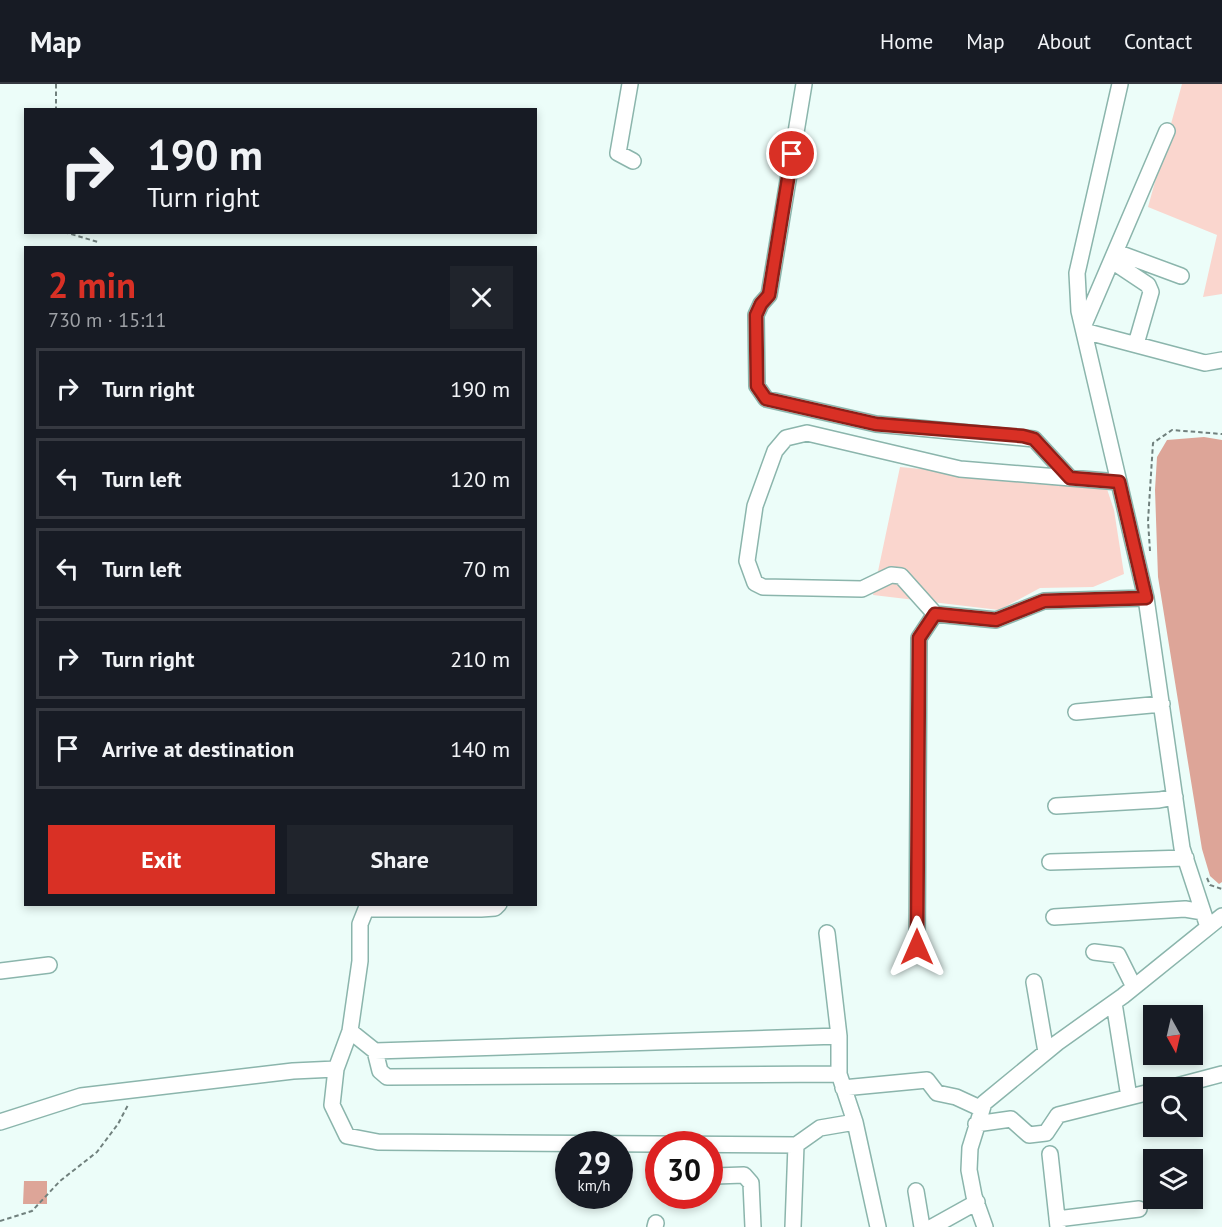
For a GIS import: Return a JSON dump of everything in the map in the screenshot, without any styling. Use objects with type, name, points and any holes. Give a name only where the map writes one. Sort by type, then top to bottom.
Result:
[{"type":"street","points":[[630,84],[618,153],[633,161]]},
{"type":"street","points":[[804,84],[769,295],[761,304],[756,315],[757,386],[766,399],[876,424],[1034,439],[1070,478]]},
{"type":"street","points":[[1120,84],[1077,273],[1079,311],[1146,598],[1186,858],[1208,927]]},
{"type":"street","points":[[1084,329],[1167,131]]},
{"type":"street","points":[[1114,257],[1180,276]]},
{"type":"street","points":[[1114,257],[1148,285],[1151,292],[1136,344]]},
{"type":"street","points":[[1084,329],[1205,363],[1222,360]]},
{"type":"street","points":[[1119,482],[960,469],[807,433],[786,438],[775,451],[755,506],[747,561],[755,583],[763,587],[862,589],[891,575],[901,576],[935,614],[996,620],[1044,601],[1146,598]]},
{"type":"street","points":[[917,947],[919,638],[935,614]]},
{"type":"street","points":[[1076,712],[1162,704]]},
{"type":"street","points":[[1056,806],[1175,797]]},
{"type":"street","points":[[1050,862],[1186,858]]},
{"type":"street","points":[[497,906],[481,909],[366,909],[360,924],[360,961],[350,1031],[336,1069],[332,1105],[347,1136],[378,1142],[645,1144]]},
{"type":"street","points":[[1054,917],[1185,909],[1203,912]]},
{"type":"street","points":[[985,1227],[976,1202],[969,1170],[970,1148],[984,1103],[1222,916]]},
{"type":"street","points":[[828,933],[839,1036],[841,1081],[855,1122],[878,1227]]},
{"type":"street","points":[[1094,952],[1118,955],[1134,987]]},
{"type":"street","points":[[0,971],[49,965]]},
{"type":"street","points":[[1034,982],[1046,1052]]},
{"type":"street","points":[[1114,1003],[1129,1097]]},
{"type":"street","points":[[350,1031],[375,1050],[839,1036]]},
{"type":"street","points":[[375,1050],[380,1071],[387,1077],[927,1080],[937,1093],[956,1097],[979,1117],[1011,1119],[1029,1135],[1046,1133],[1058,1115],[1143,1094]]},
{"type":"street","points":[[0,1122],[81,1096],[293,1071],[336,1069]]},
{"type":"street","points":[[1203,1079],[1222,1074]]},
{"type":"street","points":[[723,1144],[796,1145],[820,1128],[855,1122]]},
{"type":"street","points":[[793,1227],[796,1145]]},
{"type":"street","points":[[1050,1154],[1058,1223],[1139,1209]]},
{"type":"street","points":[[723,1176],[744,1175],[751,1183],[753,1227]]},
{"type":"street","points":[[916,1191],[922,1227]]},
{"type":"street","points":[[932,1227],[976,1202]]},
{"type":"path","points":[[56,84],[56,108]]},
{"type":"path","points":[[71,234],[98,242]]},
{"type":"path","points":[[1150,556],[1148,521],[1153,443],[1172,430],[1222,434]]},
{"type":"path","points":[[1206,875],[1210,885],[1222,890]]},
{"type":"path","points":[[0,1221],[32,1211],[60,1181],[97,1152],[118,1124],[129,1104]]},
{"type":"shaded area","points":[[1182,84],[1222,84],[1222,294],[1203,297],[1217,235],[1148,207]]},
{"type":"shaded area","points":[[1204,437],[1222,440],[1222,882],[1219,884],[1210,876],[1202,849],[1158,577],[1155,490],[1157,457],[1167,440]]},
{"type":"shaded area","points":[[900,467],[1106,486],[1114,510],[1124,574],[1093,587],[1040,588],[999,610],[873,595]]},
{"type":"shaded area","points":[[24,1181],[47,1181],[47,1204],[23,1204]]},
{"type":"route","points":[[792,154],[769,295],[761,304],[756,315],[757,386],[766,399],[876,424],[1023,436],[1034,439],[1070,478],[1119,482],[1146,598],[1044,601],[996,620],[935,614],[919,638],[917,947]]}]
